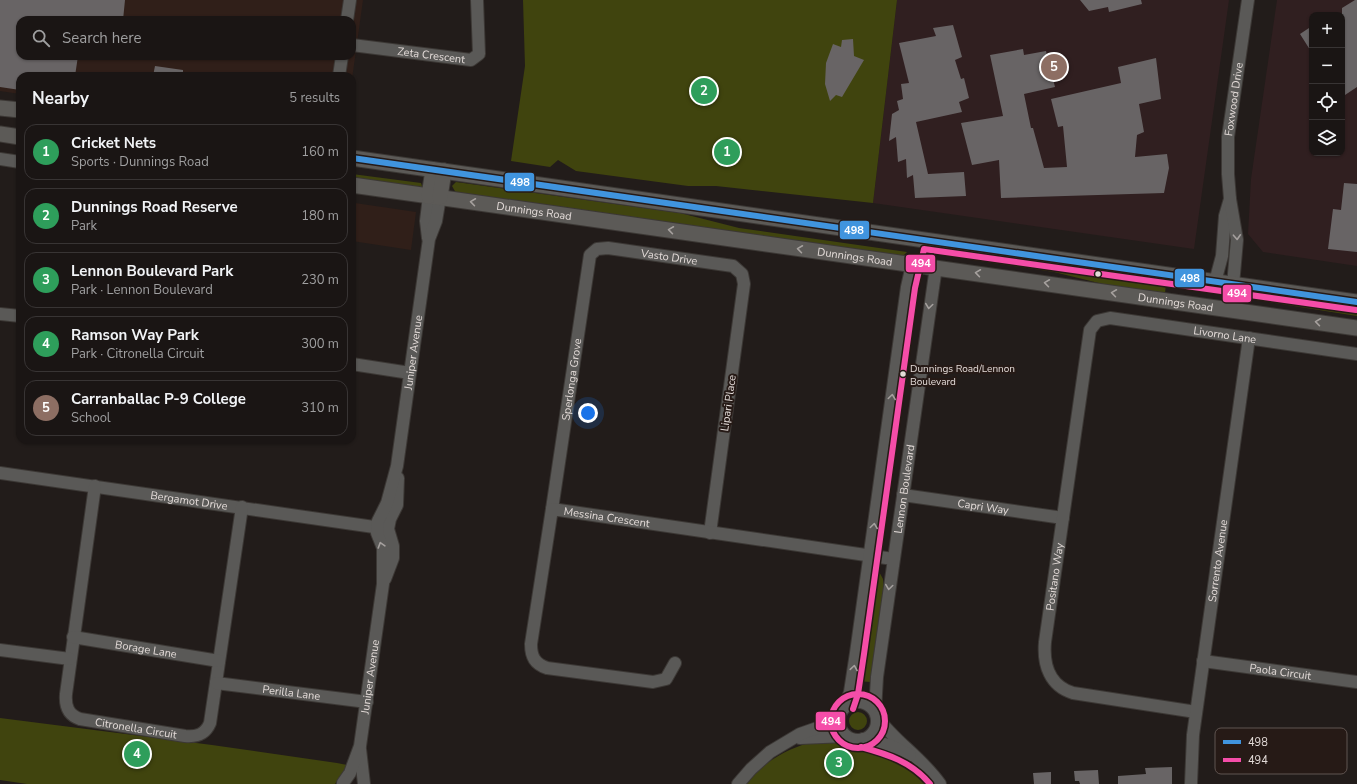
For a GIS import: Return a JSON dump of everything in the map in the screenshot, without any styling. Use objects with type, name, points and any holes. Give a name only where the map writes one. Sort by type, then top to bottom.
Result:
[{"type":"main road","points":[[0,108],[16,110]]},
{"type":"main road","points":[[0,134],[16,136]]},
{"type":"main road","points":[[356,159],[1357,302]]},
{"type":"main road","points":[[434,197],[438,170]]},
{"type":"main road","name":"Dunnings Road","points":[[356,186],[1357,328]]},
{"type":"main road","points":[[912,265],[918,240]]},
{"type":"main road","points":[[936,268],[940,243]]},
{"type":"main road","points":[[1210,306],[1215,282]]},
{"type":"main road","points":[[1227,309],[1233,285]]},
{"type":"street","points":[[348,16],[350,0]]},
{"type":"street","name":"Zeta Crescent","points":[[356,46],[471,60],[479,54],[477,0]]},
{"type":"street","name":"Foxwood Drive","points":[[1233,285],[1237,240],[1230,199],[1228,137],[1248,0]]},
{"type":"street","points":[[340,72],[341,60]]},
{"type":"street","points":[[0,159],[16,161]]},
{"type":"street","name":"Juniper Avenue","points":[[343,783],[350,773],[360,746],[383,584],[393,558],[393,546],[382,528],[397,502],[397,466],[429,239],[436,222],[434,197]]},
{"type":"street","name":"Foxwood Drive","points":[[1215,282],[1222,256],[1225,216],[1230,199]]},
{"type":"street","name":"Vasto Drive","points":[[594,251],[608,248],[733,266],[742,274]]},
{"type":"street","name":"Sperlonga Grove","points":[[552,509],[588,261],[594,251]]},
{"type":"street","points":[[846,736],[839,725],[843,709],[850,692],[907,287],[912,265]]},
{"type":"street","name":"Lennon Boulevard","points":[[876,714],[876,685],[936,268]]},
{"type":"street","name":"Lipari Place","points":[[710,533],[744,284],[742,274]]},
{"type":"street","points":[[0,314],[16,316]]},
{"type":"street","name":"Livorno Lane","points":[[1094,324],[1100,319],[1110,318],[1357,354]]},
{"type":"street","name":"Positano Way","points":[[1094,324],[1089,334],[1044,652],[1046,664],[1051,677],[1060,688],[1073,693],[1196,712]]},
{"type":"street","name":"Sorrento Avenue","points":[[1190,784],[1191,746],[1249,338]]},
{"type":"street","points":[[356,365],[410,373]]},
{"type":"street","name":"Bergamot Drive","points":[[0,473],[382,528]]},
{"type":"street","name":"Citronella Circuit","points":[[95,486],[65,699],[67,709],[71,715],[80,719],[185,736],[202,734],[207,729],[216,683],[242,507]]},
{"type":"street","name":"Capri Way","points":[[903,495],[1063,518]]},
{"type":"street","name":"Messina Crescent","points":[[675,663],[666,680],[653,682],[547,668],[536,661],[532,656],[531,644],[552,509],[893,559]]},
{"type":"street","name":"Borage Lane","points":[[74,637],[219,661]]},
{"type":"street","points":[[0,650],[70,660]]},
{"type":"street","name":"Paola Circuit","points":[[1203,660],[1357,682]]},
{"type":"street","name":"Perilla Lane","points":[[216,683],[366,702]]},
{"type":"street","points":[[738,784],[760,760],[800,734],[820,727],[854,702],[861,702],[870,706],[889,733],[911,751],[940,784]]},
{"type":"street","points":[[787,742],[813,737],[846,736],[854,740],[863,739],[872,735],[875,729],[876,714]]},
{"type":"street","points":[[863,739],[889,746],[916,758]]},
{"type":"street","name":"Juniper Avenue","points":[[360,746],[364,784]]},
{"type":"street","points":[[343,783],[354,780],[364,784]]},
{"type":"shaded area","points":[[0,0],[363,0],[356,50],[356,16],[16,16],[16,60],[355,60],[353,72],[16,72],[16,93],[0,91]]},
{"type":"shaded area","points":[[897,0],[1229,0],[1194,249],[873,203]]},
{"type":"shaded area","points":[[1277,0],[1357,0],[1357,266],[1263,252],[1248,234],[1251,179]]},
{"type":"shaded area","points":[[356,203],[416,212],[411,250],[356,242]]},
{"type":"green space","points":[[523,0],[897,0],[873,203],[716,186],[688,186],[576,171],[558,160],[550,167],[511,161],[525,66]]},
{"type":"green space","points":[[356,175],[421,183],[422,188],[356,180]]},
{"type":"green space","points":[[456,182],[680,213],[739,228],[907,252],[903,256],[456,193],[452,186]]},
{"type":"green space","points":[[945,251],[1166,282],[1165,294],[1111,286],[1054,272],[946,256]]},
{"type":"green space","points":[[1242,294],[1357,310],[1357,316],[1243,298]]},
{"type":"green space","points":[[874,567],[877,568],[883,579],[884,590],[871,682],[857,681]]},
{"type":"green space","points":[[854,712],[862,712],[867,717],[865,728],[862,730],[854,730],[849,725],[849,717]]},
{"type":"green space","points":[[0,718],[212,745],[337,763],[347,765],[347,767],[335,784],[27,784],[0,780]]},
{"type":"green space","points":[[815,741],[839,741],[855,745],[883,747],[914,766],[931,784],[747,784],[753,776],[777,756],[796,747]]},
{"type":"building","points":[[0,0],[125,0],[123,16],[16,16],[16,60],[77,60],[76,72],[16,72],[16,89],[0,87]]},
{"type":"building","points":[[1080,0],[1141,0],[1142,4],[1109,12],[1108,7],[1089,11]]},
{"type":"building","points":[[1357,0],[1357,87],[1345,95],[1345,12],[1342,12],[1342,8]]},
{"type":"building","points":[[953,25],[962,57],[955,60],[961,79],[964,78],[969,98],[959,102],[962,112],[916,122],[928,174],[964,172],[966,196],[915,198],[913,175],[907,178],[906,159],[898,162],[896,137],[889,141],[892,114],[899,110],[897,101],[903,99],[901,84],[909,83],[899,43],[936,36],[933,28]]},
{"type":"building","points":[[1309,28],[1309,48],[1300,34]]},
{"type":"building","points":[[853,39],[854,56],[864,60],[842,97],[836,95],[830,101],[825,84],[826,63],[833,44],[841,47],[842,40]]},
{"type":"building","points":[[1023,49],[1024,55],[1046,51],[1055,87],[1024,94],[1031,128],[1033,128],[1044,168],[1067,167],[1063,126],[1058,127],[1051,99],[1121,83],[1118,67],[1156,58],[1161,99],[1139,104],[1144,132],[1137,135],[1135,157],[1167,154],[1169,168],[1164,193],[1001,198],[999,160],[972,165],[961,123],[1003,116],[990,55]]},
{"type":"building","points":[[155,66],[183,70],[183,72],[154,72]]},
{"type":"building","points":[[1344,183],[1357,184],[1357,252],[1328,249],[1333,209],[1341,210]]},
{"type":"building","points":[[1172,767],[1172,784],[1118,784],[1118,776],[1146,774],[1145,768]]},
{"type":"building","points":[[1098,770],[1099,784],[1080,784],[1079,781],[1075,781],[1074,771]]},
{"type":"building","points":[[1051,772],[1051,784],[1034,784],[1033,773]]},
{"type":"transit line","name":"498","points":[[356,159],[1357,302]]},
{"type":"transit line","name":"494","points":[[853,709],[858,694],[864,654],[915,288],[924,249],[1356,310]]},
{"type":"transit line","name":"494","points":[[853,694],[863,694],[873,698],[881,706],[885,716],[885,721],[885,726],[881,736],[873,744],[863,748],[853,748],[843,744],[835,736],[831,726],[831,716],[835,706],[843,698],[853,694]]},
{"type":"transit line","name":"494","points":[[861,747],[890,756],[907,764],[923,776],[930,784]]},
{"type":"place","name":"Carranballac P-9 College","points":[[1054,67]]},
{"type":"place","name":"Dunnings Road Reserve","points":[[704,91]]},
{"type":"place","name":"Cricket Nets","points":[[727,152]]},
{"type":"place","name":"Dunnings Road/Lennon Boulevard","points":[[903,374]]},
{"type":"place","name":"Ramson Way Park","points":[[137,754]]},
{"type":"place","name":"Lennon Boulevard Park","points":[[839,763]]}]
